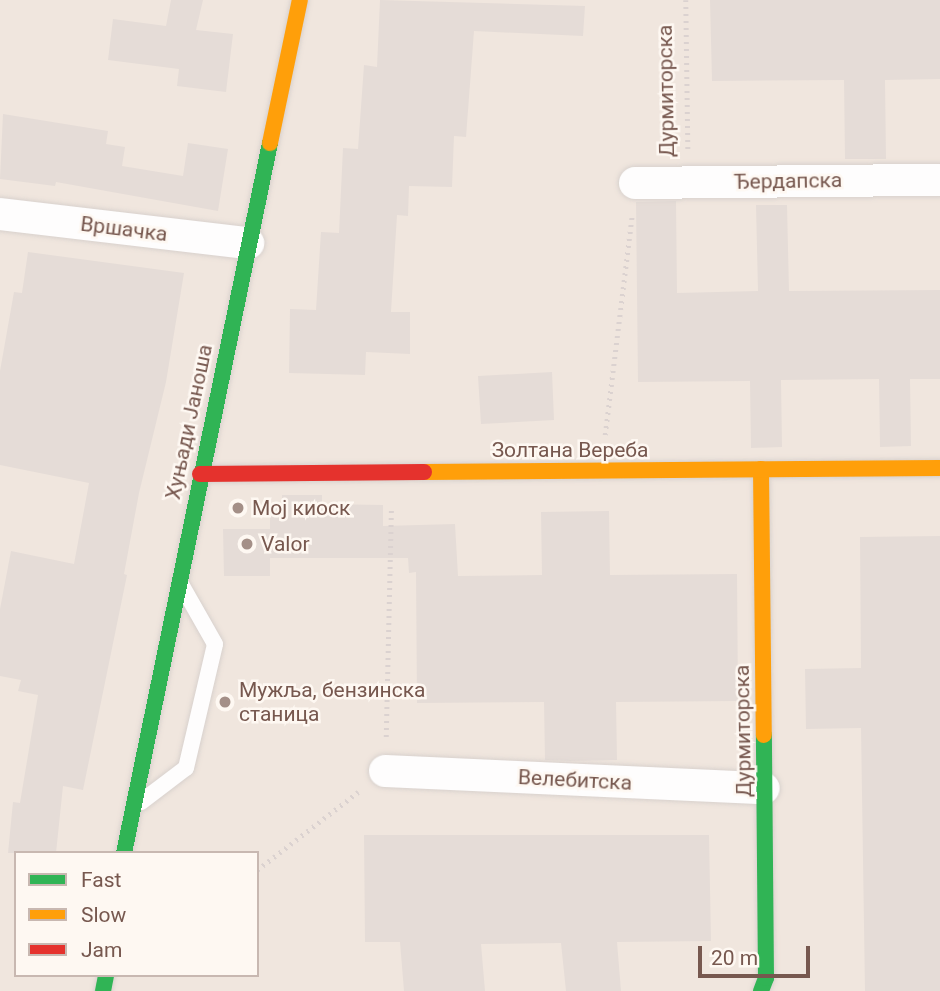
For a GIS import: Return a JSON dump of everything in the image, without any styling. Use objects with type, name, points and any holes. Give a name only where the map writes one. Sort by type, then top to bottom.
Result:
[{"type":"street","name":"Хуњади Јаноша","points":[[124,851],[178,578],[300,0]]},
{"type":"street","name":"Ђердапска","points":[[635,183],[940,180]]},
{"type":"street","name":"Вршачка","points":[[0,214],[248,243]]},
{"type":"street","name":"Золтана Вереба","points":[[200,474],[940,468]]},
{"type":"street","name":"Дурмиторска","points":[[761,469],[766,978],[761,991]]},
{"type":"street","name":"Велебитска","points":[[386,772],[764,788]]},
{"type":"lane","points":[[131,810],[186,768],[215,644],[178,578]]},
{"type":"path","name":"Дурмиторска","points":[[686,0],[688,182]]},
{"type":"path","points":[[600,471],[635,183]]},
{"type":"path","points":[[259,868],[386,772],[392,472]]},
{"type":"shaded area","points":[[0,0],[940,0],[940,991],[0,991]]},
{"type":"building","points":[[171,0],[203,0],[196,30],[233,34],[226,92],[177,86],[179,69],[108,60],[113,19],[166,26]]},
{"type":"building","points":[[380,0],[585,6],[583,36],[474,31],[466,137],[454,136],[452,187],[409,186],[408,216],[397,215],[391,312],[410,312],[410,354],[366,352],[365,375],[289,373],[290,309],[316,310],[321,232],[339,233],[343,148],[358,149],[364,65],[377,67]]},
{"type":"building","points":[[710,0],[940,0],[940,79],[885,80],[886,159],[845,159],[844,80],[712,81]]},
{"type":"building","points":[[3,114],[108,131],[106,144],[125,147],[122,166],[183,176],[188,143],[228,149],[218,211],[56,182],[55,186],[0,179]]},
{"type":"building","points":[[676,201],[677,293],[758,291],[756,205],[787,205],[789,291],[940,290],[940,379],[910,379],[911,446],[880,447],[879,379],[781,380],[782,447],[751,448],[750,381],[638,382],[636,202]]},
{"type":"building","points":[[28,252],[184,273],[166,382],[139,493],[124,574],[127,575],[83,790],[63,786],[56,851],[8,853],[13,802],[20,803],[38,695],[18,691],[21,680],[0,676],[0,609],[11,551],[74,564],[89,483],[0,465],[0,371],[14,292],[22,293]]},
{"type":"building","points":[[552,372],[554,420],[481,424],[478,376]]},
{"type":"building","points":[[282,495],[322,495],[322,504],[383,505],[383,526],[455,524],[458,576],[542,575],[541,512],[609,511],[610,575],[737,574],[738,701],[616,702],[617,760],[570,761],[545,760],[544,702],[417,703],[416,572],[409,573],[408,558],[270,558],[270,576],[224,576],[223,529],[270,529],[270,506],[282,505]]},
{"type":"building","points":[[940,536],[940,991],[865,991],[861,728],[806,729],[805,669],[861,668],[860,537]]},
{"type":"building","points":[[364,835],[709,835],[711,941],[617,942],[621,991],[566,991],[561,943],[481,944],[485,991],[404,991],[400,942],[365,942]]},
{"type":"traffic: fast","points":[[124,851],[270,143]]},
{"type":"traffic: fast","points":[[761,991],[766,978],[764,735]]},
{"type":"traffic: fast","points":[[103,991],[106,977]]},
{"type":"traffic: slow","points":[[270,143],[300,0]]},
{"type":"traffic: slow","points":[[424,472],[940,468]]},
{"type":"traffic: slow","points":[[761,469],[764,735]]},
{"type":"traffic: jam","points":[[200,474],[424,472]]},
{"type":"place","name":"Мој киоск","points":[[238,508]]},
{"type":"place","name":"Valor","points":[[247,544]]},
{"type":"place","name":"Мужља, бензинска станица","points":[[225,702]]}]
